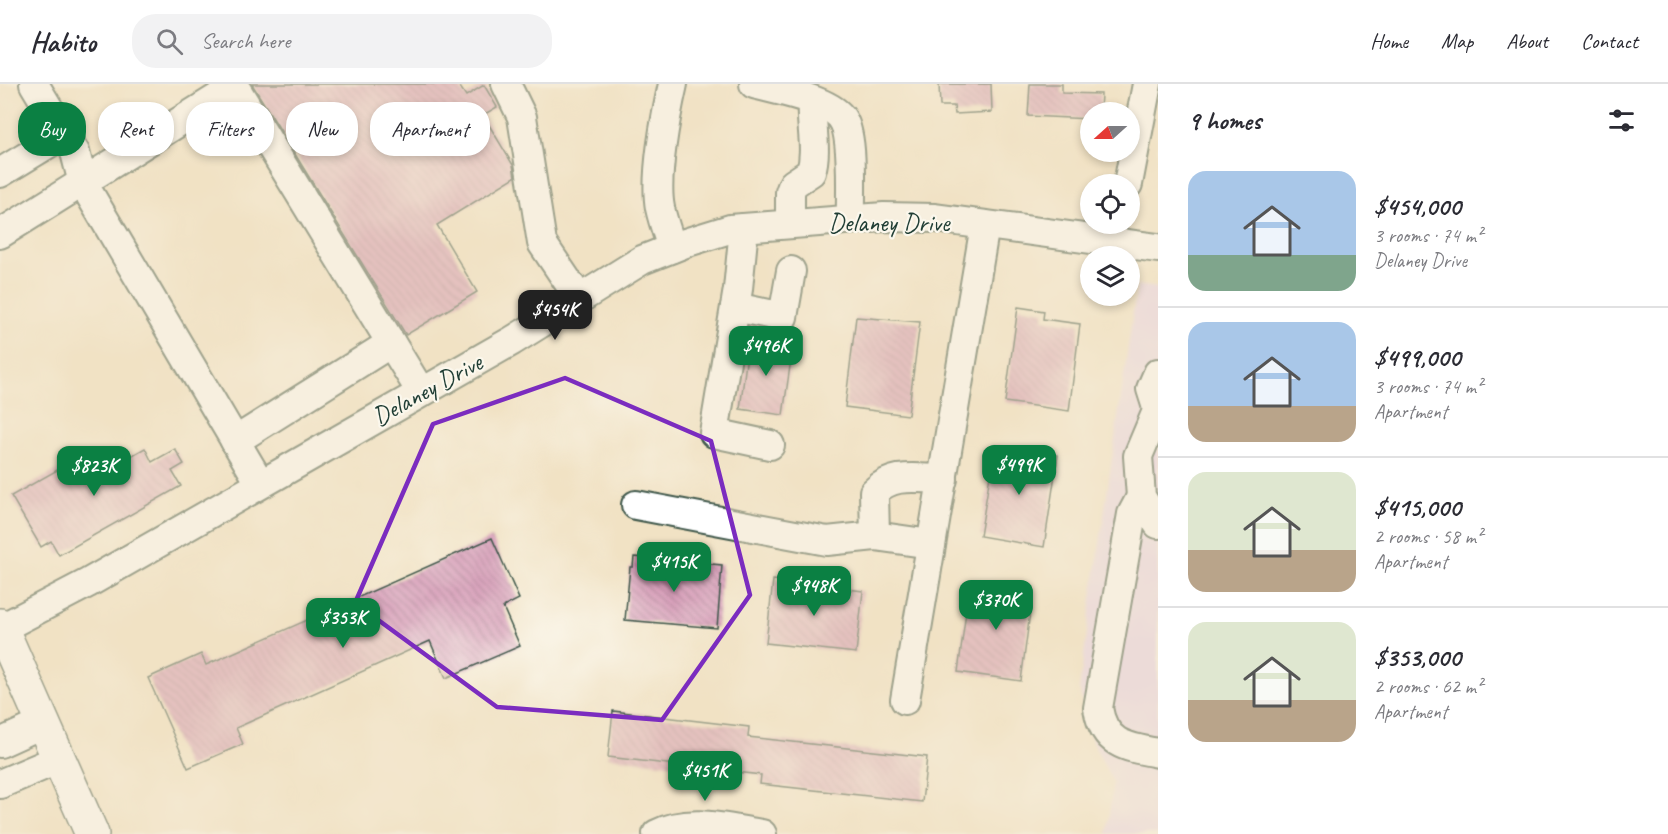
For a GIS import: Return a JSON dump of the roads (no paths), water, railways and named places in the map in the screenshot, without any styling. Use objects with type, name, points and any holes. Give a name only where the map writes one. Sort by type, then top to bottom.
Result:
[{"type":"main road","points":[[0,628],[92,834]]},
{"type":"street","points":[[34,84],[45,102]]},
{"type":"street","points":[[506,84],[522,117],[542,243],[579,298]]},
{"type":"street","points":[[672,248],[660,206],[660,185],[665,125],[674,84]]},
{"type":"street","points":[[754,84],[812,101],[840,115],[846,126],[851,219]]},
{"type":"street","points":[[1130,174],[1147,84]]},
{"type":"street","points":[[0,234],[234,86],[422,392]]},
{"type":"street","points":[[790,223],[790,192],[794,183],[812,172],[815,159],[810,122],[812,101]]},
{"type":"street","points":[[0,173],[28,156]]},
{"type":"street","points":[[76,156],[83,183],[260,483]]},
{"type":"street","name":"Delaney Drive","points":[[0,628],[88,583],[512,341],[642,260],[672,248],[730,230],[851,219],[935,218],[1040,234],[1080,233]]},
{"type":"street","points":[[905,700],[985,225]]},
{"type":"street","points":[[744,228],[735,307],[714,433],[770,445]]},
{"type":"street","name":"Delaney Drive","points":[[1125,234],[1158,248]]},
{"type":"street","points":[[735,307],[783,317],[791,271]]},
{"type":"street","points":[[235,441],[391,343]]},
{"type":"street","points":[[1158,373],[1151,388],[1158,411],[1138,456],[1149,467],[1142,497],[1132,514],[1098,708],[1108,735],[1125,746],[1158,753]]},
{"type":"street","points":[[875,536],[874,492],[885,482],[899,478],[943,479]]},
{"type":"street","points":[[1142,497],[1158,524]]},
{"type":"street","points":[[636,505],[827,541],[875,536],[931,544]]},
{"type":"street","points":[[0,743],[44,723]]},
{"type":"street","points":[[0,784],[59,759]]},
{"type":"street","points":[[657,834],[668,828],[695,825],[762,834]]}]
